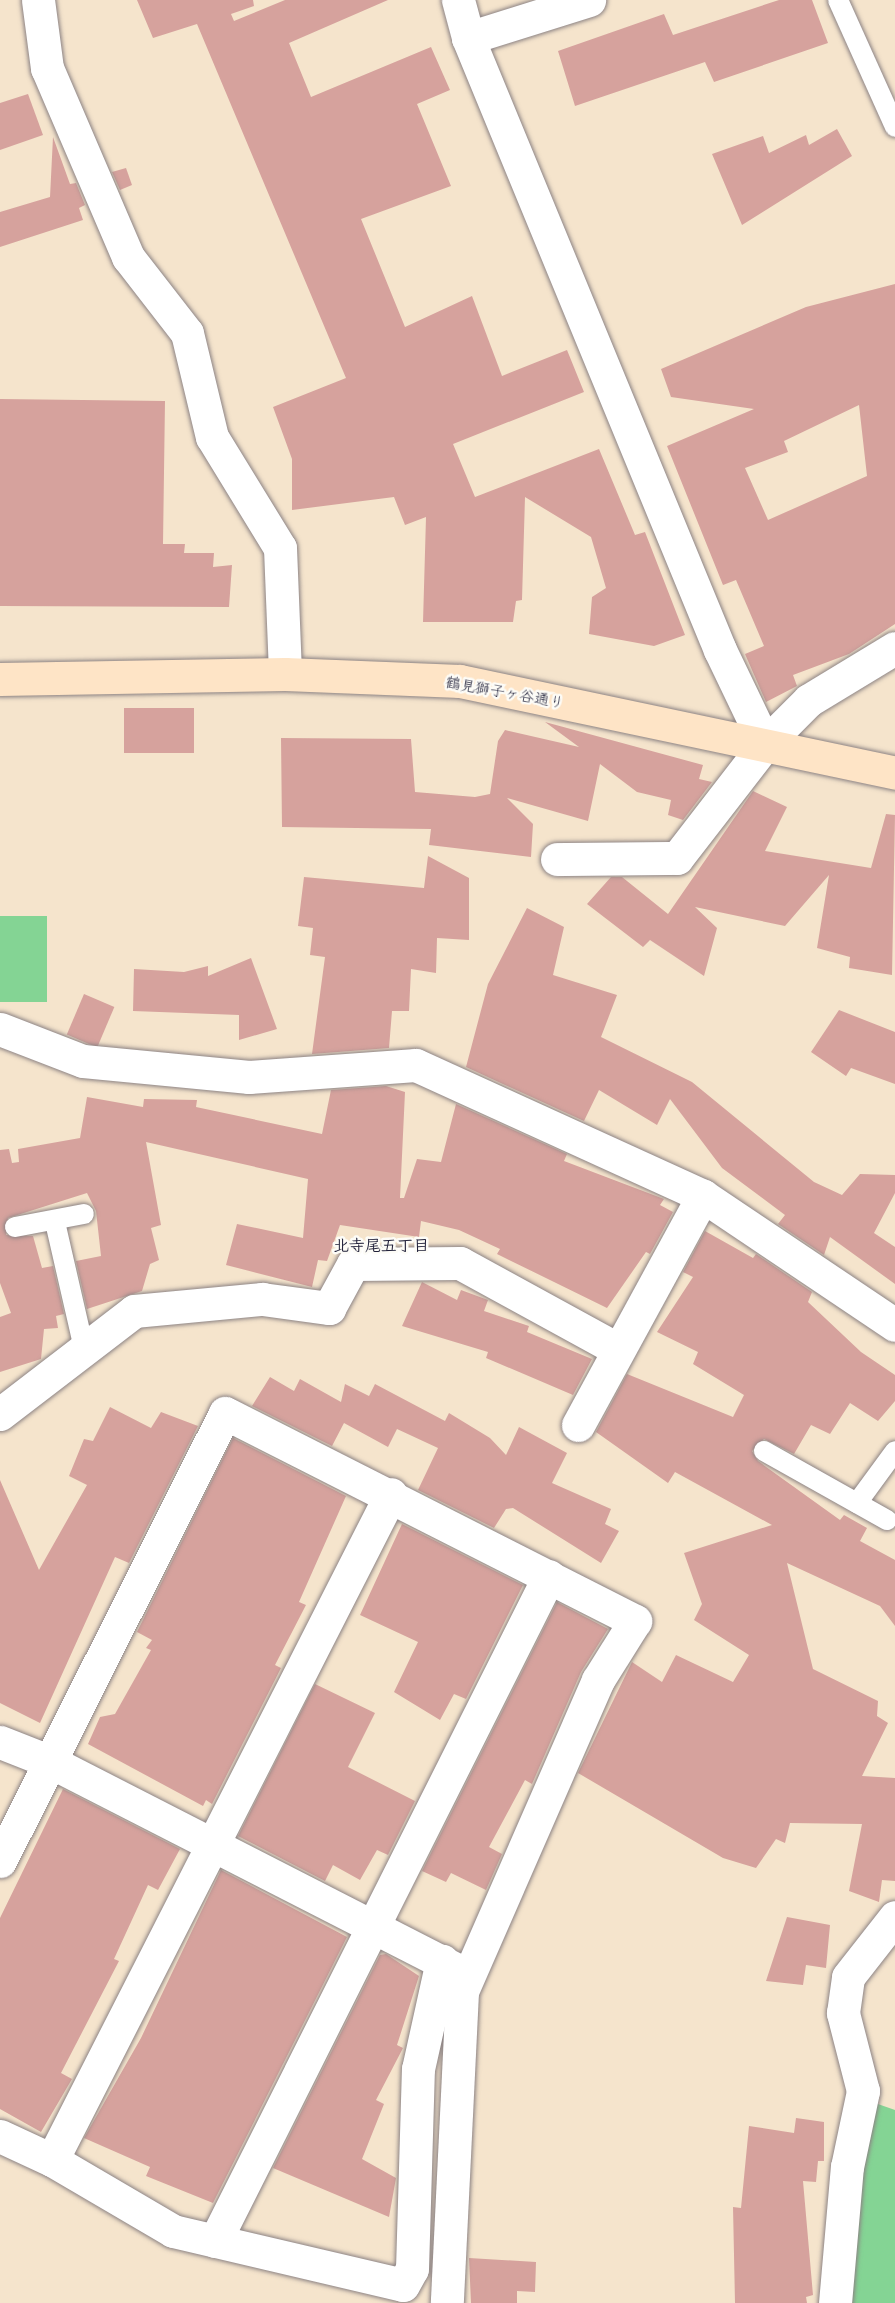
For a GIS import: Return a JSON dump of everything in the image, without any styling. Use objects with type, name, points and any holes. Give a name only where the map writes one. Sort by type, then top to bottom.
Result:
[{"type":"street","points":[[38,0],[47,68],[128,257],[187,333],[212,437],[280,548],[285,674]]},
{"type":"street","points":[[458,0],[468,38],[720,650],[765,744]]},
{"type":"street","points":[[468,38],[589,0]]},
{"type":"street","points":[[557,859],[677,858],[765,744],[809,700],[895,648]]},
{"type":"street","name":"鶴見獅子ヶ谷通り","points":[[0,679],[285,674],[459,681],[895,773]]},
{"type":"street","points":[[0,1029],[82,1061],[249,1077],[416,1065],[703,1196],[895,1325]]},
{"type":"street","points":[[578,1425],[615,1348],[703,1196]]},
{"type":"street","points":[[0,1414],[134,1311],[262,1299],[329,1308],[353,1264],[459,1263],[615,1348]]},
{"type":"street","points":[[0,2136],[52,2160],[173,2231],[403,2285],[412,2269],[418,2069],[456,1969],[598,1680],[635,1621],[391,1494],[225,1413],[51,1762],[1,1855]]},
{"type":"street","points":[[52,2160],[209,1844],[391,1494]]},
{"type":"street","points":[[215,2241],[549,1576]]},
{"type":"street","points":[[0,1742],[51,1762],[456,1969]]},
{"type":"street","points":[[836,2303],[846,2167],[863,2091],[843,2013],[848,1977],[895,1917]]},
{"type":"street","points":[[447,2303],[456,2065],[456,1969]]},
{"type":"lane","points":[[838,0],[895,127]]},
{"type":"lane","points":[[15,1227],[55,1222],[84,1214]]},
{"type":"lane","points":[[55,1222],[84,1349]]},
{"type":"lane","points":[[856,1503],[895,1450]]},
{"type":"lane","points":[[764,1451],[887,1520]]},
{"type":"green space","points":[[0,916],[47,916],[47,1002],[0,1002]]},
{"type":"green space","points":[[875,2103],[895,2110],[895,2303],[849,2303],[859,2151]]},
{"type":"building","points":[[137,0],[253,0],[254,6],[231,14],[234,21],[285,0],[388,0],[289,43],[311,97],[431,47],[450,90],[417,104],[451,186],[361,219],[405,327],[472,296],[502,376],[567,350],[584,392],[453,444],[475,497],[599,449],[635,535],[645,532],[685,635],[654,646],[589,634],[592,597],[606,588],[591,537],[525,497],[522,600],[516,601],[513,622],[423,622],[426,517],[405,525],[394,497],[292,510],[292,459],[273,407],[346,378],[197,24],[153,38]]},
{"type":"building","points":[[779,0],[812,0],[828,43],[714,82],[705,62],[575,106],[558,51],[664,14],[673,35]]},
{"type":"building","points":[[28,94],[43,135],[0,150],[0,103]]},
{"type":"building","points":[[837,129],[852,156],[742,225],[712,154],[763,136],[769,153],[806,135],[809,145]]},
{"type":"building","points":[[53,137],[70,184],[76,183],[85,205],[79,208],[83,220],[0,247],[0,212],[50,197]]},
{"type":"building","points":[[126,168],[132,185],[120,190],[112,172]]},
{"type":"building","points":[[895,284],[895,624],[849,654],[793,675],[797,686],[766,702],[745,654],[764,646],[736,580],[723,585],[667,446],[754,409],[671,397],[661,369],[806,307]],"holes":[[[859,405],[867,476],[768,520],[745,468],[788,452],[784,441]]]},
{"type":"building","points":[[0,399],[165,401],[163,544],[185,544],[184,553],[214,553],[213,567],[232,565],[229,607],[0,606]]},
{"type":"building","points":[[124,708],[194,708],[194,753],[124,753]]},
{"type":"building","points":[[545,722],[703,765],[699,779],[712,782],[683,820],[668,815],[671,800],[637,792],[600,764],[588,821],[507,798],[533,824],[531,857],[429,845],[431,829],[282,827],[281,738],[411,739],[415,792],[475,797],[490,794],[498,741],[505,730],[579,747]]},
{"type":"building","points":[[753,791],[787,807],[765,851],[871,868],[886,814],[895,815],[892,975],[849,968],[850,957],[817,948],[829,875],[785,926],[695,907],[717,928],[704,976],[650,940],[643,947],[587,904],[611,877],[622,877],[668,914]]},
{"type":"building","points":[[428,856],[469,878],[469,940],[437,938],[436,973],[411,969],[409,1011],[392,1011],[389,1048],[312,1054],[325,957],[310,955],[313,928],[298,926],[304,877],[424,888]]},
{"type":"building","points":[[527,908],[564,927],[553,975],[617,995],[601,1037],[692,1082],[814,1182],[842,1195],[860,1174],[895,1175],[895,1193],[874,1233],[895,1247],[895,1284],[830,1237],[824,1255],[778,1224],[785,1215],[722,1168],[670,1099],[657,1125],[599,1090],[584,1121],[466,1067],[488,984]]},
{"type":"building","points":[[251,958],[277,1029],[239,1040],[239,1015],[133,1011],[134,969],[184,972],[208,966],[208,976]]},
{"type":"building","points":[[84,994],[114,1007],[97,1047],[67,1035]]},
{"type":"building","points":[[839,1010],[895,1032],[895,1084],[851,1068],[846,1076],[811,1052]]},
{"type":"building","points":[[386,1086],[405,1092],[400,1198],[404,1198],[417,1159],[441,1162],[456,1104],[567,1154],[564,1161],[664,1199],[660,1205],[673,1212],[650,1254],[646,1252],[607,1308],[497,1254],[500,1249],[459,1230],[421,1221],[419,1237],[340,1225],[327,1261],[318,1260],[312,1287],[226,1265],[237,1224],[303,1238],[308,1179],[146,1142],[161,1225],[151,1228],[159,1260],[150,1264],[142,1291],[87,1309],[76,1261],[101,1256],[96,1211],[87,1193],[8,1218],[6,1235],[33,1236],[42,1268],[53,1266],[64,1314],[56,1316],[58,1328],[44,1329],[41,1359],[0,1372],[0,1317],[11,1313],[0,1283],[0,1150],[9,1149],[12,1163],[19,1162],[18,1149],[80,1138],[87,1097],[143,1107],[144,1099],[197,1100],[196,1107],[322,1134],[331,1090]]},
{"type":"building","points":[[705,1231],[753,1258],[756,1254],[812,1292],[808,1302],[861,1352],[895,1375],[895,1401],[878,1421],[850,1403],[830,1434],[811,1425],[794,1454],[764,1439],[752,1451],[758,1461],[840,1520],[844,1515],[867,1528],[860,1541],[895,1560],[895,1626],[880,1606],[787,1563],[813,1669],[878,1701],[877,1716],[888,1723],[862,1776],[895,1778],[895,1881],[882,1880],[879,1902],[849,1891],[862,1824],[790,1823],[785,1843],[776,1839],[756,1868],[723,1858],[578,1773],[632,1662],[662,1682],[676,1655],[733,1682],[749,1655],[694,1620],[702,1604],[684,1553],[772,1525],[675,1472],[668,1483],[596,1432],[627,1374],[733,1417],[744,1395],[693,1364],[698,1352],[657,1332],[693,1277],[683,1272]]},
{"type":"building","points":[[422,1282],[457,1300],[461,1290],[488,1300],[484,1311],[529,1326],[527,1332],[592,1359],[573,1395],[486,1358],[488,1352],[402,1326]]},
{"type":"building","points":[[270,1377],[294,1391],[300,1379],[341,1402],[345,1384],[369,1396],[375,1384],[445,1421],[449,1413],[490,1438],[506,1455],[519,1427],[567,1453],[552,1483],[611,1509],[605,1524],[619,1531],[601,1563],[513,1508],[506,1509],[494,1528],[418,1490],[438,1448],[397,1429],[388,1447],[344,1423],[332,1446],[252,1406]]},
{"type":"building","points":[[110,1407],[151,1428],[161,1412],[198,1426],[129,1563],[115,1557],[40,1723],[0,1703],[0,1480],[39,1570],[87,1485],[69,1476],[84,1439],[93,1441]]},
{"type":"building","points":[[233,1438],[346,1496],[299,1602],[306,1605],[275,1665],[281,1668],[212,1804],[206,1800],[203,1806],[88,1744],[100,1717],[115,1714],[151,1650],[146,1648],[152,1640],[137,1632]]},
{"type":"building","points":[[402,1524],[523,1585],[466,1699],[454,1694],[440,1720],[394,1692],[418,1642],[360,1615]]},
{"type":"building","points":[[557,1602],[608,1629],[581,1672],[532,1784],[525,1780],[489,1847],[502,1854],[486,1890],[451,1873],[446,1882],[422,1871]]},
{"type":"building","points":[[315,1684],[375,1713],[348,1767],[415,1801],[388,1855],[377,1850],[360,1880],[333,1865],[325,1881],[238,1836]]},
{"type":"building","points":[[63,1789],[180,1849],[158,1890],[148,1885],[114,1959],[119,1961],[61,2073],[72,2079],[41,2132],[0,2109],[0,1918]]},
{"type":"building","points":[[221,1870],[347,1937],[213,2203],[146,2176],[150,2167],[84,2138],[141,2038]]},
{"type":"building","points":[[787,1917],[830,1925],[826,1968],[806,1965],[803,1985],[766,1981]]},
{"type":"building","points":[[386,1954],[419,1976],[397,2045],[403,2048],[376,2100],[384,2104],[362,2159],[396,2178],[389,2217],[273,2168],[380,1955]]},
{"type":"building","points":[[796,2118],[824,2122],[824,2161],[818,2161],[816,2182],[803,2181],[813,2295],[806,2297],[807,2303],[735,2303],[733,2207],[741,2208],[749,2126],[794,2133]]},
{"type":"building","points":[[469,2258],[536,2262],[535,2292],[517,2291],[517,2303],[471,2303]]},
{"type":"district","name":"北寺尾五丁目","points":[[381,1245]]}]
